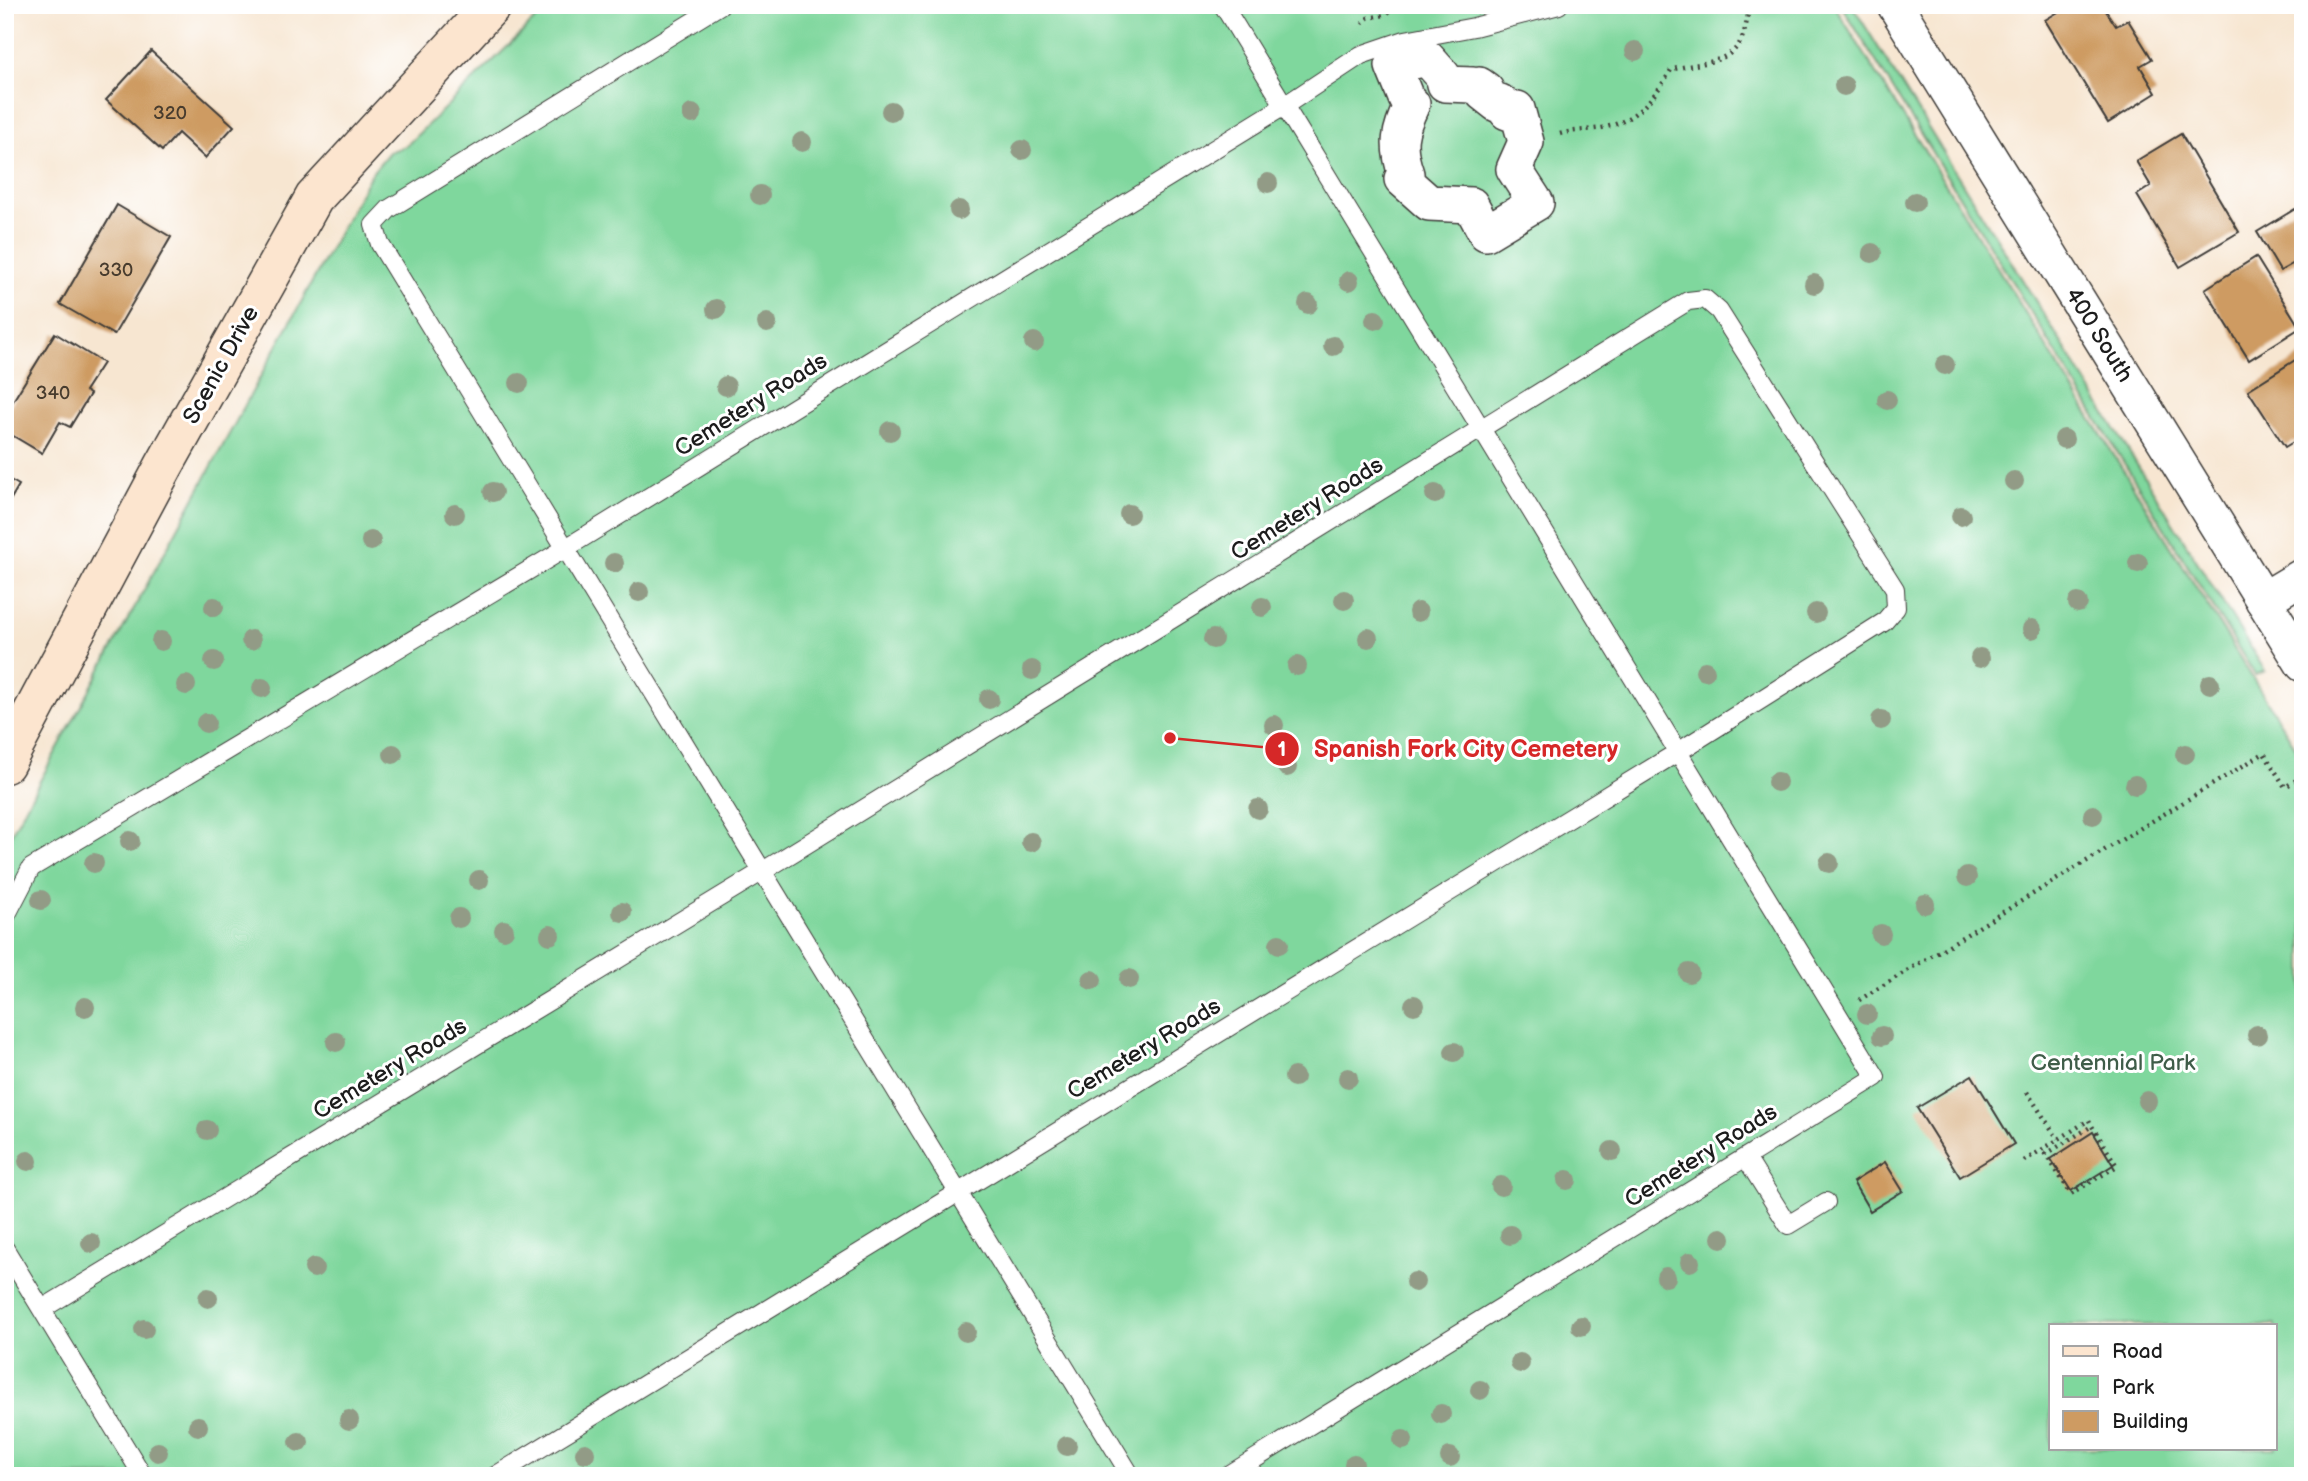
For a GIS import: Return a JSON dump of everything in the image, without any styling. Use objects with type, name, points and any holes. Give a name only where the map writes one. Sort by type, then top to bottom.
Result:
[{"type":"street","name":"Scenic Drive","points":[[5,764],[164,466],[314,198],[492,5]]},
{"type":"street","name":"400 South","points":[[1895,5],[2303,664]]},
{"type":"street","points":[[1427,58],[1443,76],[1445,84],[1479,85],[1486,90],[1483,93],[1497,104],[1500,102],[1507,112],[1517,109],[1526,142],[1514,169],[1522,179],[1536,203],[1486,233],[1471,205],[1429,203],[1402,179],[1406,174],[1400,156],[1399,138],[1412,104],[1406,99],[1393,66],[1427,58]]},
{"type":"street","points":[[2263,600],[2303,576]]},
{"type":"lane","points":[[720,5],[389,209],[374,225],[380,244],[1131,1476]]},
{"type":"lane","name":"Cemetery Roads","points":[[1223,5],[1876,1077],[1227,1476]]},
{"type":"lane","points":[[1284,106],[1372,51],[1405,40],[1474,27],[1559,5]]},
{"type":"lane","name":"Cemetery Roads","points":[[5,918],[31,868],[566,548],[1284,106]]},
{"type":"lane","points":[[1482,430],[1688,301],[1705,299],[1720,311],[1895,589],[1896,608],[1884,622],[1678,752]]},
{"type":"lane","name":"Cemetery Roads","points":[[42,1309],[1482,430]]},
{"type":"lane","name":"Cemetery Roads","points":[[495,1476],[1678,752]]},
{"type":"lane","points":[[1746,1158],[1788,1225],[1826,1202]]},
{"type":"lane","points":[[5,1249],[143,1476]]},
{"type":"path","points":[[1522,179],[1547,143],[1559,134],[1610,127],[1621,122],[1653,98],[1671,70],[1711,61],[1738,46],[1750,5]]},
{"type":"path","points":[[1837,1014],[2264,753],[2285,787],[2303,776]]},
{"type":"path","points":[[2027,1092],[2058,1139]]},
{"type":"path","points":[[2024,1161],[2088,1120],[2092,1126],[2117,1166],[2071,1194],[2046,1154],[2092,1126]]},
{"type":"path","points":[[2067,1140],[2071,1146]]},
{"type":"green space","name":"Centennial Park","points":[[550,5],[1834,5],[2303,759],[2303,1476],[5,1476],[5,845],[371,174],[389,152],[406,146]]},
{"type":"green space","points":[[1841,5],[1852,5],[2265,671],[2255,675]]},
{"type":"building","points":[[2070,5],[2102,5],[2116,26],[2128,20],[2152,59],[2140,66],[2156,93],[2108,123],[2045,20]]},
{"type":"building","points":[[151,51],[234,126],[205,158],[178,133],[162,151],[106,100]]},
{"type":"building","points":[[2181,134],[2239,232],[2180,267],[2137,195],[2151,186],[2136,161]]},
{"type":"building","points":[[117,205],[171,237],[114,335],[60,304]]},
{"type":"building","points":[[2295,209],[2303,222],[2303,258],[2280,271],[2257,232]]},
{"type":"building","points":[[2256,257],[2300,328],[2249,360],[2205,289]]},
{"type":"building","points":[[55,333],[103,363],[85,391],[90,394],[70,427],[60,422],[42,453],[5,431],[5,414]]},
{"type":"building","points":[[2303,355],[2303,436],[2285,447],[2248,390]]},
{"type":"building","points":[[5,477],[19,485],[5,509]]},
{"type":"building","points":[[1972,1075],[2014,1144],[1960,1177],[1917,1108]]},
{"type":"building","points":[[2093,1132],[2113,1165],[2071,1191],[2051,1159]]},
{"type":"building","points":[[1885,1162],[1903,1191],[1870,1211],[1853,1182]]},
{"type":"place","name":"Spanish Fork City Cemetery","points":[[1170,738]]}]
